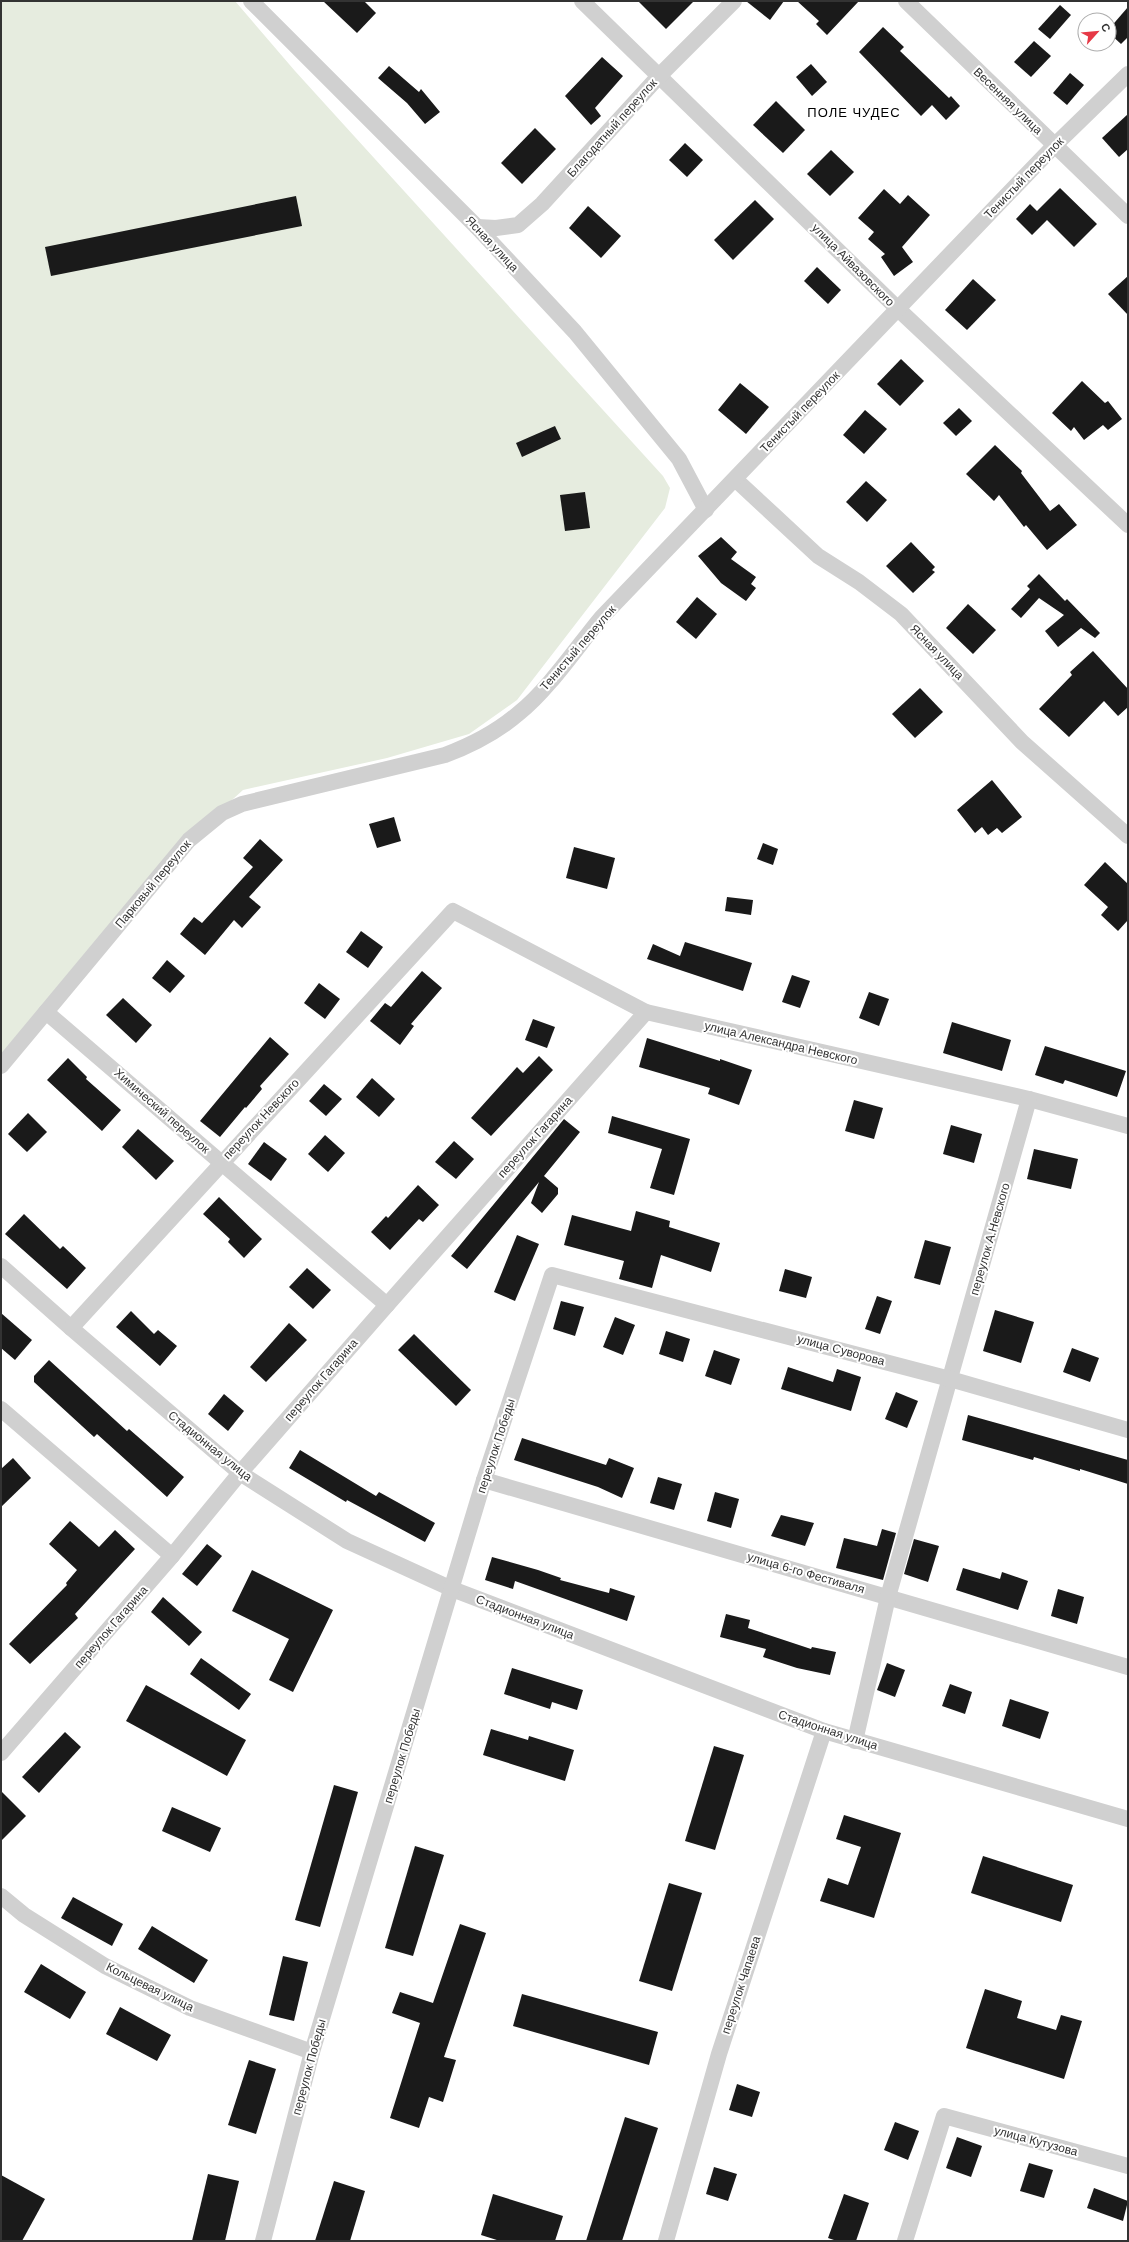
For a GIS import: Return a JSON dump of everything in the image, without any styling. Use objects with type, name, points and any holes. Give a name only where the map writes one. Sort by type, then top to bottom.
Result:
[{"type":"street","name":"Ясная улица","points":[[251,1],[477,226],[575,332],[679,459],[706,510]]},
{"type":"street","name":"улица Айвазовского","points":[[582,1],[660,75],[898,309],[1128,525]]},
{"type":"street","name":"Благодатный переулок","points":[[477,226],[496,228],[518,225],[542,204],[660,75],[734,1]]},
{"type":"street","name":"Весенняя улица","points":[[906,1],[1128,216]]},
{"type":"street","name":"Тенистый переулок","points":[[470,746],[520,713],[537,696],[602,618],[1054,146],[1128,74]]},
{"type":"street","name":"Ясная улица","points":[[736,479],[818,556],[859,582],[901,614],[1022,742],[1128,836]]},
{"type":"street","name":"Парковый переулок","points":[[1,1066],[189,840],[222,813],[242,804],[445,755],[470,746]]},
{"type":"street","name":"улица Александра Невского","points":[[453,910],[646,1012],[1029,1099],[1128,1126]]},
{"type":"street","name":"переулок Невского","points":[[70,1328],[453,910]]},
{"type":"street","name":"Химический переулок","points":[[46,1012],[387,1305]]},
{"type":"street","name":"переулок Гагарина","points":[[1,1753],[172,1556],[240,1473],[646,1012]]},
{"type":"street","name":"переулок А.Невского","points":[[855,1741],[888,1597],[1029,1099]]},
{"type":"street","name":"Стадионная улица","points":[[1,1266],[70,1328],[240,1473],[347,1541],[452,1589],[824,1731],[1128,1819]]},
{"type":"street","name":"улица Суворова","points":[[552,1275],[950,1379],[1128,1430]]},
{"type":"street","name":"переулок Победы","points":[[263,2241],[312,2052],[484,1480],[552,1275]]},
{"type":"street","points":[[1,1409],[172,1556]]},
{"type":"street","name":"улица 6-го Фестиваля","points":[[484,1480],[1128,1667]]},
{"type":"street","name":"переулок Чапаева","points":[[666,2241],[721,2047],[824,1731]]},
{"type":"street","name":"Кольцевая улица","points":[[1,1896],[24,1915],[105,1966],[190,2008],[312,2052]]},
{"type":"street","name":"улица Кутузова","points":[[905,2241],[944,2116],[1128,2166]]},
{"type":"shaded area","points":[[1,1],[235,1],[295,71],[663,476],[670,488],[665,508],[517,700],[469,734],[387,758],[243,790],[190,838],[1,1054]]},
{"type":"building","points":[[323,1],[364,1],[376,13],[357,33]]},
{"type":"building","points":[[638,1],[694,1],[666,29]]},
{"type":"building","points":[[746,1],[784,1],[770,20]]},
{"type":"building","points":[[797,1],[859,1],[827,35],[816,24],[819,21]]},
{"type":"building","points":[[1060,5],[1071,15],[1050,39],[1038,29]]},
{"type":"building","points":[[1128,7],[1128,37],[1121,44],[1117,40],[1117,20]]},
{"type":"building","points":[[883,27],[904,47],[900,51],[949,98],[951,96],[960,106],[946,120],[932,105],[921,116],[859,52]]},
{"type":"building","points":[[1034,41],[1051,56],[1031,77],[1014,62]]},
{"type":"building","points":[[602,57],[623,76],[595,108],[601,116],[591,125],[565,96]]},
{"type":"building","points":[[811,64],[827,82],[812,96],[796,77]]},
{"type":"building","points":[[389,66],[419,92],[421,89],[440,112],[425,124],[407,103],[378,78]]},
{"type":"building","points":[[1070,73],[1084,85],[1067,105],[1053,93]]},
{"type":"building","points":[[776,101],[805,130],[783,153],[753,125]]},
{"type":"building","points":[[1128,114],[1128,149],[1119,157],[1102,138]]},
{"type":"building","points":[[535,128],[556,149],[522,184],[501,163]]},
{"type":"building","points":[[685,143],[703,160],[687,177],[669,160]]},
{"type":"building","points":[[831,150],[854,172],[830,196],[807,174]]},
{"type":"building","points":[[1060,188],[1097,224],[1074,247],[1047,220],[1032,235],[1016,219],[1030,204],[1037,211]]},
{"type":"building","points":[[884,189],[900,204],[908,195],[930,215],[902,247],[913,262],[894,276],[881,257],[885,254],[868,239],[874,232],[858,218]]},
{"type":"building","points":[[296,196],[302,226],[51,276],[45,247]]},
{"type":"building","points":[[755,200],[774,219],[733,260],[714,240]]},
{"type":"building","points":[[588,206],[621,236],[601,258],[569,228]]},
{"type":"building","points":[[817,267],[841,290],[828,304],[804,281]]},
{"type":"building","points":[[1128,276],[1128,315],[1108,294]]},
{"type":"building","points":[[973,279],[996,300],[967,330],[945,310]]},
{"type":"building","points":[[901,359],[924,381],[900,406],[877,384]]},
{"type":"building","points":[[1082,381],[1105,403],[1108,401],[1122,419],[1108,430],[1103,425],[1084,440],[1074,427],[1071,431],[1052,413]]},
{"type":"building","points":[[740,383],[769,407],[746,434],[718,410]]},
{"type":"building","points":[[959,408],[972,421],[956,436],[943,423]]},
{"type":"building","points":[[865,410],[887,429],[864,454],[843,435]]},
{"type":"building","points":[[555,426],[561,439],[522,457],[516,443]]},
{"type":"building","points":[[995,445],[1022,471],[1021,473],[1050,511],[1059,504],[1077,525],[1047,550],[1026,525],[1024,527],[999,495],[994,501],[966,474]]},
{"type":"building","points":[[866,481],[887,500],[867,522],[846,502]]},
{"type":"building","points":[[585,492],[590,528],[565,531],[560,495]]},
{"type":"building","points":[[721,537],[737,552],[731,559],[756,577],[751,584],[756,588],[746,601],[721,583],[698,556]]},
{"type":"building","points":[[911,542],[935,567],[932,570],[935,572],[913,593],[886,566]]},
{"type":"building","points":[[1039,574],[1065,601],[1067,599],[1100,633],[1095,638],[1081,628],[1058,647],[1045,631],[1064,615],[1039,598],[1021,618],[1011,609],[1030,589],[1027,586]]},
{"type":"building","points":[[697,597],[717,614],[696,639],[676,622]]},
{"type":"building","points":[[968,604],[996,630],[973,654],[946,628]]},
{"type":"building","points":[[1093,651],[1128,689],[1128,707],[1118,716],[1104,701],[1069,737],[1039,709],[1072,675],[1070,672]]},
{"type":"building","points":[[920,688],[943,712],[915,738],[892,714]]},
{"type":"building","points":[[992,780],[1022,817],[1002,833],[997,828],[988,835],[982,827],[975,833],[957,810]]},
{"type":"building","points":[[394,817],[401,841],[377,848],[369,824]]},
{"type":"building","points":[[260,839],[283,860],[249,897],[261,907],[242,928],[234,920],[205,955],[180,934],[194,917],[202,923],[253,867],[243,858]]},
{"type":"building","points":[[763,843],[778,849],[773,865],[757,859]]},
{"type":"building","points":[[574,847],[615,858],[607,889],[566,878]]},
{"type":"building","points":[[1105,862],[1128,884],[1128,920],[1118,931],[1101,915],[1108,907],[1084,885]]},
{"type":"building","points":[[727,897],[753,900],[751,915],[725,911]]},
{"type":"building","points":[[361,931],[383,947],[368,968],[346,952]]},
{"type":"building","points":[[685,942],[752,963],[743,991],[647,959],[653,944],[680,956]]},
{"type":"building","points":[[167,960],[185,976],[170,993],[152,978]]},
{"type":"building","points":[[422,971],[442,988],[411,1024],[414,1026],[400,1045],[370,1021],[385,1003],[391,1007]]},
{"type":"building","points":[[792,975],[810,981],[800,1008],[782,1002]]},
{"type":"building","points":[[319,983],[340,999],[325,1019],[304,1003]]},
{"type":"building","points":[[869,992],[889,999],[879,1026],[859,1018]]},
{"type":"building","points":[[123,998],[152,1025],[136,1043],[106,1015]]},
{"type":"building","points":[[533,1019],[555,1027],[547,1048],[525,1040]]},
{"type":"building","points":[[952,1022],[1011,1040],[1002,1071],[943,1053]]},
{"type":"building","points":[[270,1037],[289,1054],[260,1086],[262,1089],[220,1137],[200,1121]]},
{"type":"building","points":[[647,1038],[752,1070],[739,1105],[708,1094],[710,1088],[639,1067]]},
{"type":"building","points":[[1045,1046],[1126,1071],[1117,1097],[1065,1080],[1063,1084],[1035,1075]]},
{"type":"building","points":[[539,1056],[553,1070],[491,1136],[471,1118],[517,1067],[523,1073]]},
{"type":"building","points":[[68,1058],[87,1077],[86,1079],[121,1110],[102,1131],[47,1080]]},
{"type":"building","points":[[372,1078],[395,1099],[379,1117],[356,1097]]},
{"type":"building","points":[[324,1084],[342,1099],[326,1116],[309,1101]]},
{"type":"building","points":[[854,1100],[883,1108],[874,1139],[845,1131]]},
{"type":"building","points":[[28,1113],[47,1132],[27,1152],[8,1134]]},
{"type":"building","points":[[612,1116],[690,1139],[674,1195],[650,1188],[662,1149],[608,1133]]},
{"type":"building","points":[[564,1119],[580,1132],[544,1176],[558,1188],[558,1194],[542,1213],[531,1203],[539,1182],[467,1269],[451,1256]]},
{"type":"building","points":[[951,1125],[982,1134],[974,1163],[943,1154]]},
{"type":"building","points":[[138,1129],[174,1161],[156,1180],[122,1147]]},
{"type":"building","points":[[325,1135],[345,1153],[328,1172],[308,1154]]},
{"type":"building","points":[[454,1141],[474,1159],[456,1179],[435,1162]]},
{"type":"building","points":[[264,1142],[287,1159],[271,1181],[248,1164]]},
{"type":"building","points":[[1034,1149],[1078,1159],[1071,1189],[1027,1179]]},
{"type":"building","points":[[418,1185],[439,1205],[423,1222],[419,1219],[390,1250],[371,1232],[386,1216],[388,1218]]},
{"type":"building","points":[[219,1197],[262,1239],[244,1258],[228,1242],[230,1239],[203,1214]]},
{"type":"building","points":[[636,1211],[670,1221],[669,1227],[720,1243],[711,1272],[661,1255],[652,1288],[619,1279],[624,1261],[564,1245],[572,1215],[631,1231]]},
{"type":"building","points":[[24,1214],[60,1249],[63,1246],[86,1268],[67,1289],[5,1234]]},
{"type":"building","points":[[517,1235],[539,1244],[515,1301],[494,1292]]},
{"type":"building","points":[[925,1240],[951,1247],[940,1285],[914,1278]]},
{"type":"building","points":[[307,1268],[331,1290],[313,1309],[289,1287]]},
{"type":"building","points":[[785,1269],[812,1277],[806,1298],[779,1291]]},
{"type":"building","points":[[877,1296],[892,1301],[880,1334],[865,1329]]},
{"type":"building","points":[[561,1301],[584,1307],[575,1336],[553,1329]]},
{"type":"building","points":[[995,1310],[1034,1322],[1021,1363],[983,1351]]},
{"type":"building","points":[[131,1311],[154,1334],[158,1330],[177,1346],[160,1366],[116,1327]]},
{"type":"building","points":[[1,1313],[32,1340],[15,1360],[1,1348]]},
{"type":"building","points":[[615,1317],[635,1325],[623,1355],[603,1347]]},
{"type":"building","points":[[289,1323],[307,1340],[266,1382],[250,1367]]},
{"type":"building","points":[[666,1331],[690,1339],[683,1362],[659,1354]]},
{"type":"building","points":[[414,1334],[471,1390],[456,1406],[398,1350]]},
{"type":"building","points":[[1072,1348],[1099,1358],[1090,1382],[1063,1372]]},
{"type":"building","points":[[714,1350],[740,1359],[731,1385],[705,1376]]},
{"type":"building","points":[[49,1360],[127,1431],[129,1429],[184,1477],[167,1497],[97,1434],[94,1437],[34,1382],[34,1376]]},
{"type":"building","points":[[788,1367],[833,1382],[837,1369],[861,1377],[851,1411],[781,1389]]},
{"type":"building","points":[[896,1392],[918,1401],[907,1428],[885,1419]]},
{"type":"building","points":[[224,1394],[244,1411],[228,1431],[208,1414]]},
{"type":"building","points":[[968,1415],[1128,1460],[1128,1484],[1080,1469],[1080,1471],[1034,1457],[1033,1460],[962,1440]]},
{"type":"building","points":[[522,1438],[606,1465],[609,1458],[634,1468],[622,1498],[598,1487],[514,1460]]},
{"type":"building","points":[[300,1450],[376,1496],[379,1492],[435,1523],[425,1542],[347,1500],[346,1502],[289,1468]]},
{"type":"building","points":[[13,1458],[31,1478],[1,1507],[1,1469]]},
{"type":"building","points":[[658,1477],[682,1484],[674,1510],[650,1503]]},
{"type":"building","points":[[715,1492],[739,1499],[731,1528],[707,1521]]},
{"type":"building","points":[[781,1515],[814,1523],[805,1546],[771,1536]]},
{"type":"building","points":[[70,1521],[99,1547],[115,1530],[135,1549],[75,1614],[78,1618],[30,1664],[9,1644],[67,1585],[66,1583],[77,1570],[49,1544]]},
{"type":"building","points":[[882,1529],[896,1533],[883,1580],[836,1568],[844,1538],[877,1546]]},
{"type":"building","points":[[914,1539],[939,1546],[928,1582],[904,1574]]},
{"type":"building","points":[[207,1544],[222,1556],[197,1586],[182,1574]]},
{"type":"building","points":[[492,1557],[538,1570],[561,1578],[560,1580],[609,1593],[610,1588],[635,1596],[627,1621],[515,1581],[513,1589],[485,1580]]},
{"type":"building","points":[[963,1568],[1000,1579],[1002,1572],[1028,1581],[1018,1610],[956,1590]]},
{"type":"building","points":[[252,1570],[333,1610],[293,1692],[269,1680],[289,1639],[232,1611]]},
{"type":"building","points":[[1058,1589],[1084,1597],[1077,1624],[1051,1616]]},
{"type":"building","points":[[163,1597],[202,1632],[189,1646],[151,1612]]},
{"type":"building","points":[[726,1614],[750,1620],[748,1628],[811,1649],[812,1647],[836,1652],[830,1675],[797,1668],[763,1657],[766,1649],[720,1637]]},
{"type":"building","points":[[201,1658],[251,1694],[239,1710],[190,1674]]},
{"type":"building","points":[[887,1663],[905,1670],[895,1697],[877,1690]]},
{"type":"building","points":[[512,1668],[583,1690],[577,1710],[552,1702],[550,1709],[504,1694]]},
{"type":"building","points":[[950,1684],[972,1692],[965,1714],[942,1706]]},
{"type":"building","points":[[146,1685],[246,1740],[227,1776],[126,1721]]},
{"type":"building","points":[[1010,1699],[1049,1712],[1040,1739],[1002,1726]]},
{"type":"building","points":[[491,1729],[528,1740],[529,1736],[574,1750],[565,1781],[483,1755]]},
{"type":"building","points":[[65,1732],[81,1747],[39,1793],[22,1777]]},
{"type":"building","points":[[714,1746],[744,1755],[715,1850],[685,1841]]},
{"type":"building","points":[[334,1785],[358,1792],[320,1927],[295,1920]]},
{"type":"building","points":[[1,1791],[26,1816],[1,1841]]},
{"type":"building","points":[[172,1807],[221,1828],[210,1852],[162,1831]]},
{"type":"building","points":[[844,1815],[901,1833],[874,1918],[820,1901],[828,1878],[848,1885],[861,1847],[836,1839]]},
{"type":"building","points":[[415,1846],[444,1855],[413,1956],[385,1948]]},
{"type":"building","points":[[983,1856],[1073,1885],[1061,1922],[971,1893]]},
{"type":"building","points":[[669,1883],[702,1893],[672,1991],[639,1981]]},
{"type":"building","points":[[73,1897],[123,1924],[112,1946],[61,1918]]},
{"type":"building","points":[[460,1924],[486,1933],[444,2057],[456,2060],[443,2102],[429,2097],[419,2128],[390,2118],[420,2023],[392,2013],[400,1992],[433,2003]]},
{"type":"building","points":[[152,1926],[208,1960],[194,1983],[138,1949]]},
{"type":"building","points":[[283,1956],[308,1962],[294,2021],[269,2015]]},
{"type":"building","points":[[41,1964],[86,1992],[70,2019],[24,1992]]},
{"type":"building","points":[[985,1989],[1022,2001],[1017,2018],[1056,2030],[1061,2015],[1082,2021],[1064,2079],[966,2048]]},
{"type":"building","points":[[522,1994],[658,2032],[649,2065],[513,2026]]},
{"type":"building","points":[[120,2007],[171,2035],[157,2061],[106,2034]]},
{"type":"building","points":[[249,2060],[276,2069],[256,2134],[228,2125]]},
{"type":"building","points":[[737,2084],[760,2092],[752,2117],[729,2110]]},
{"type":"building","points":[[625,2117],[658,2128],[622,2241],[586,2241]]},
{"type":"building","points":[[895,2122],[919,2131],[908,2160],[884,2150]]},
{"type":"building","points":[[957,2137],[982,2146],[971,2177],[946,2168]]},
{"type":"building","points":[[1029,2163],[1053,2170],[1044,2198],[1020,2191]]},
{"type":"building","points":[[714,2167],[737,2174],[728,2201],[706,2194]]},
{"type":"building","points":[[208,2174],[239,2181],[225,2241],[192,2241]]},
{"type":"building","points":[[1,2175],[45,2199],[22,2241],[1,2241]]},
{"type":"building","points":[[334,2181],[365,2191],[350,2241],[315,2241]]},
{"type":"building","points":[[1094,2188],[1128,2201],[1123,2221],[1087,2208]]},
{"type":"building","points":[[493,2194],[563,2216],[555,2241],[500,2241],[481,2235]]},
{"type":"building","points":[[844,2194],[869,2203],[856,2241],[837,2241],[828,2238]]},
{"type":"district","name":"ПОЛЕ ЧУДЕС","points":[[854,112]]}]
